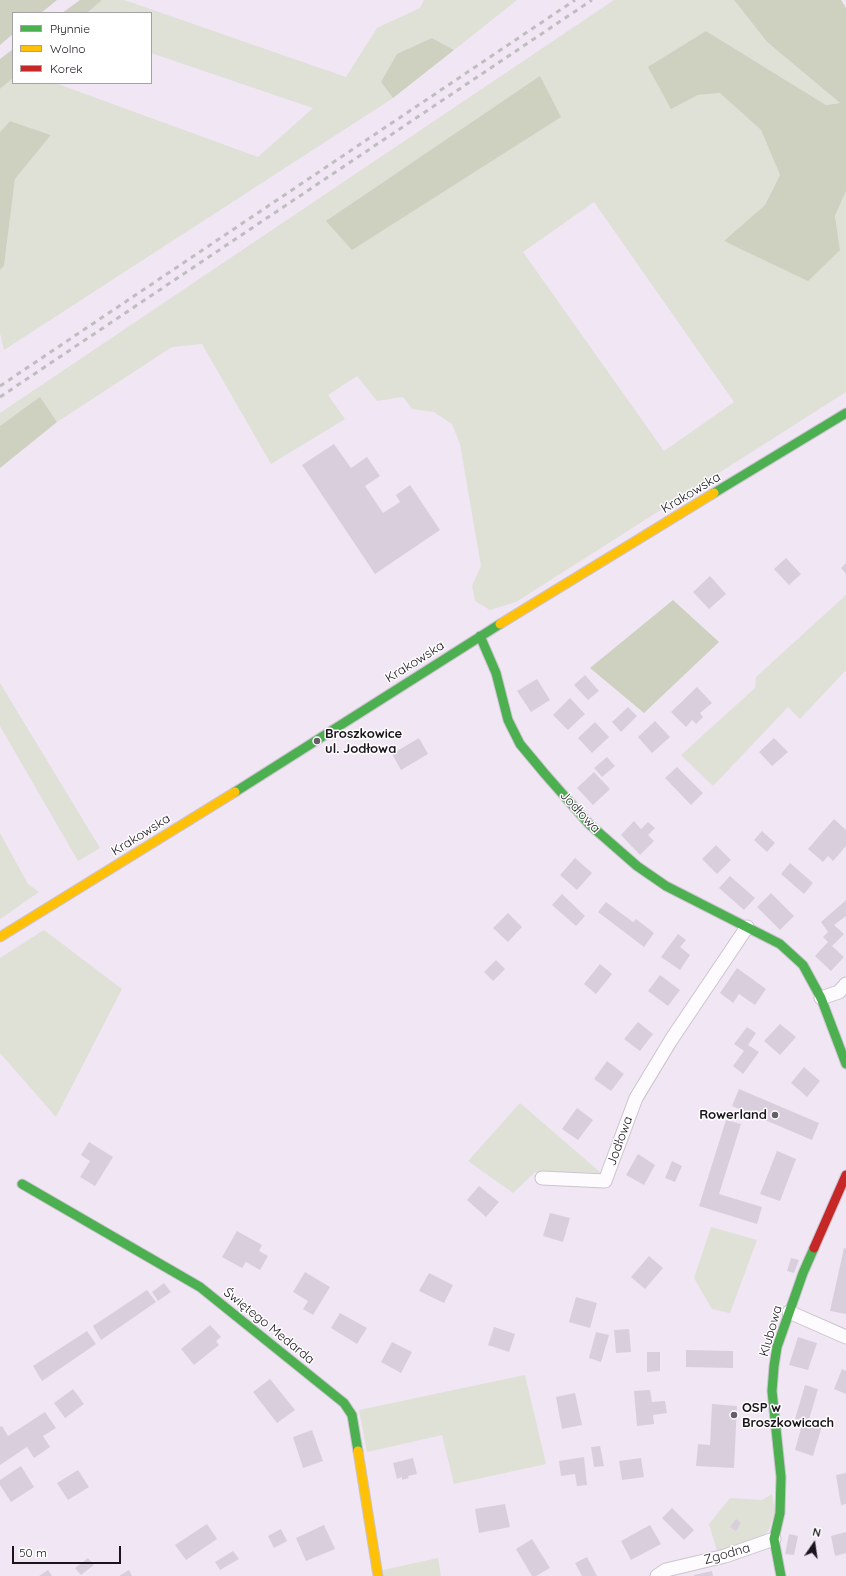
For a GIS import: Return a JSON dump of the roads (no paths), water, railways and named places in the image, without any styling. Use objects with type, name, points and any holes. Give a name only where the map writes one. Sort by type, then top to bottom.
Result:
[{"type":"street","name":"Krakowska","points":[[0,937],[297,753],[480,636],[846,414]]},
{"type":"street","name":"Jodłowa","points":[[480,636],[496,673],[508,720],[520,744],[589,824],[637,866],[666,886],[748,926],[780,944],[803,965],[821,998]]},
{"type":"street","name":"Jodłowa","points":[[542,1178],[605,1181],[636,1098],[671,1040],[748,926]]},
{"type":"street","points":[[846,984],[839,992],[821,998],[846,1064]]},
{"type":"street","name":"Klubowa","points":[[781,1576],[774,1539],[780,1513],[781,1477],[772,1391],[778,1347],[803,1273],[846,1175]]},
{"type":"street","name":"Świętego Medarda","points":[[22,1184],[200,1287],[344,1403],[352,1415],[378,1576]]},
{"type":"street","points":[[789,1312],[846,1337]]},
{"type":"street","name":"Zgodna","points":[[657,1576],[666,1570],[725,1556],[774,1539]]},
{"type":"railway","points":[[0,386],[575,0]]},
{"type":"railway","points":[[0,397],[592,0]]},
{"type":"place","name":"Broszkowice ul. Jodłowa","points":[[317,741]]},
{"type":"place","name":"Rowerland","points":[[775,1115]]},
{"type":"place","name":"OSP w Broszkowicach","points":[[734,1415]]}]
